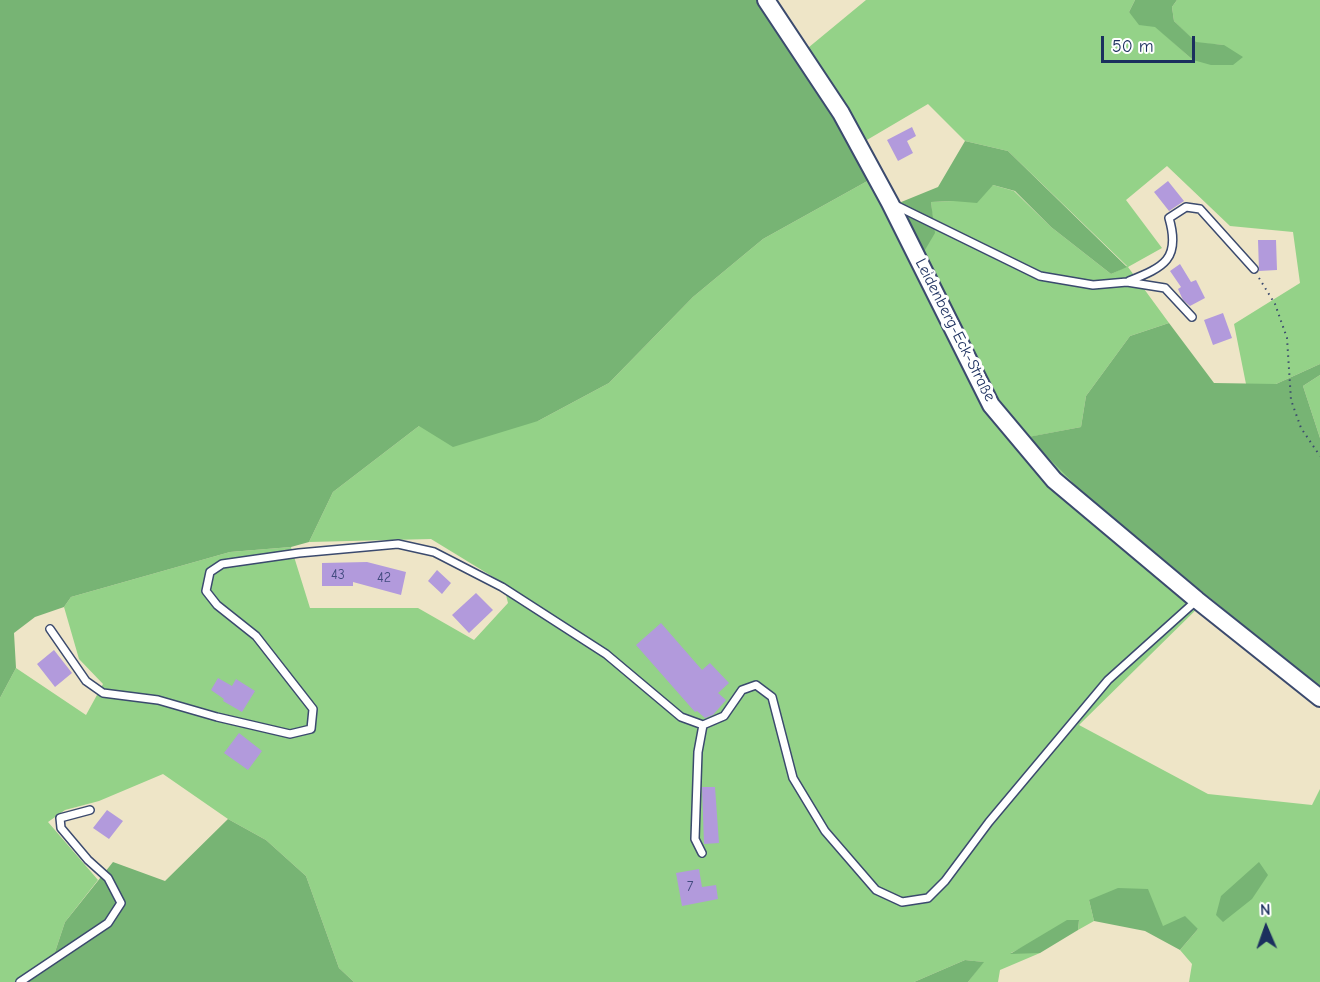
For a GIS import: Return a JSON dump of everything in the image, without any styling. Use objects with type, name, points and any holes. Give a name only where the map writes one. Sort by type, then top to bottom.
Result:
[{"type":"street","name":"Leidenberg-Eck-Straße","points":[[766,0],[841,113],[890,202],[991,405],[1054,480],[1197,600],[1320,698]]},
{"type":"lane","points":[[890,202],[1040,276],[1093,285],[1127,282],[1164,288],[1192,317]]},
{"type":"lane","points":[[1127,282],[1155,270],[1172,253],[1174,235],[1169,218],[1186,207],[1200,208],[1254,269]]},
{"type":"lane","points":[[50,629],[86,681],[103,693],[158,700],[290,734],[311,729],[313,709],[256,636],[217,605],[206,591],[210,572],[222,564],[299,553],[398,544],[434,552],[501,587],[606,654],[681,717],[703,725],[724,716],[742,690],[756,686],[772,697],[793,778],[825,831],[876,890],[902,902],[928,898],[945,881],[989,822],[1108,680],[1197,600]]},
{"type":"lane","points":[[702,853],[695,839],[698,752],[703,725]]},
{"type":"lane","points":[[20,982],[108,923],[121,903],[108,878],[88,860],[61,828],[60,818],[90,810]]},
{"type":"path","points":[[1254,269],[1275,304],[1287,338],[1291,400],[1301,428],[1320,456]]},
{"type":"green space","points":[[0,0],[758,0],[855,147],[871,179],[763,239],[693,297],[609,383],[538,421],[453,447],[419,426],[333,492],[309,542],[291,547],[230,552],[71,597],[64,607],[35,617],[14,633],[16,668],[0,698]]},
{"type":"green space","points":[[866,0],[1135,0],[1129,12],[1155,26],[1193,60],[1224,45],[1196,43],[1174,21],[1172,7],[1177,0],[1320,0],[1320,364],[1276,384],[1246,384],[1234,324],[1300,283],[1293,232],[1230,226],[1167,166],[1126,200],[1162,248],[1128,267],[1169,323],[1130,336],[1086,396],[1081,427],[1029,437],[1080,490],[1210,596],[1079,725],[1208,794],[1312,805],[1320,789],[1320,982],[1189,982],[1192,964],[1180,950],[1198,929],[1163,926],[1089,900],[1094,921],[1078,930],[1079,920],[1011,953],[1040,953],[1000,970],[998,982],[968,982],[983,962],[965,960],[914,982],[354,982],[339,968],[306,876],[266,840],[228,819],[163,774],[99,801],[65,810],[48,822],[98,880],[65,922],[55,952],[23,982],[0,982],[0,698],[16,668],[86,715],[103,684],[79,659],[64,607],[71,597],[230,552],[291,547],[310,608],[418,608],[474,640],[508,603],[503,583],[431,539],[309,542],[333,492],[419,426],[538,421],[609,383],[693,297],[763,239],[871,179],[934,233],[931,202],[953,201],[993,185],[1014,191],[1051,227],[1111,274],[1127,266],[1008,151],[965,141],[928,104],[855,147],[797,57]]},
{"type":"green space","points":[[1135,0],[1177,0],[1172,7],[1174,21],[1196,42],[1224,45],[1243,57],[1233,65],[1211,65],[1193,60],[1155,27],[1139,25],[1129,12]]},
{"type":"green space","points":[[965,141],[1008,151],[1127,267],[1111,274],[1051,227],[1015,191],[993,185],[977,203],[931,202],[935,233],[922,255],[889,207],[938,187]]},
{"type":"green space","points":[[1169,323],[1214,383],[1276,384],[1320,364],[1320,375],[1303,386],[1320,438],[1320,689],[1080,490],[1028,437],[1081,427],[1086,396],[1130,336]]},
{"type":"green space","points":[[1320,375],[1320,438],[1303,386]]},
{"type":"green space","points":[[228,819],[266,840],[306,876],[339,968],[354,982],[23,982],[55,952],[65,922],[113,862],[165,881]]},
{"type":"green space","points":[[1259,862],[1268,875],[1252,899],[1223,922],[1216,915],[1221,896]]},
{"type":"green space","points":[[1118,888],[1148,889],[1163,926],[1185,916],[1198,929],[1180,950],[1145,931],[1094,921],[1089,900]]},
{"type":"green space","points":[[1067,920],[1079,920],[1078,930],[1040,953],[1010,954]]},
{"type":"green space","points":[[965,960],[984,962],[968,982],[914,982]]},
{"type":"building","points":[[912,127],[916,136],[907,141],[913,153],[898,161],[887,140]]},
{"type":"building","points":[[1168,181],[1184,201],[1169,211],[1154,192]]},
{"type":"building","points":[[1258,240],[1276,240],[1277,270],[1259,271]]},
{"type":"building","points":[[1180,264],[1191,282],[1196,280],[1205,298],[1190,306],[1183,300],[1178,289],[1181,287],[1170,271]]},
{"type":"building","points":[[1223,313],[1232,338],[1213,345],[1204,320]]},
{"type":"building","points":[[367,562],[406,572],[401,595],[353,582],[353,586],[322,586],[322,563]]},
{"type":"building","points":[[437,570],[451,583],[442,594],[428,581]]},
{"type":"building","points":[[476,593],[493,610],[469,633],[452,615]]},
{"type":"building","points":[[661,623],[702,670],[710,663],[729,683],[718,693],[726,700],[713,715],[705,718],[697,711],[695,712],[636,645]]},
{"type":"building","points":[[54,650],[72,673],[55,687],[37,664]]},
{"type":"building","points":[[218,678],[232,686],[236,679],[255,691],[242,712],[223,701],[224,699],[211,690]]},
{"type":"building","points":[[239,733],[262,751],[248,770],[224,753]]},
{"type":"building","points":[[702,787],[715,787],[719,843],[704,844]]},
{"type":"building","points":[[107,810],[123,821],[109,839],[93,828]]},
{"type":"building","points":[[699,869],[702,887],[716,885],[718,899],[682,906],[676,873]]}]
